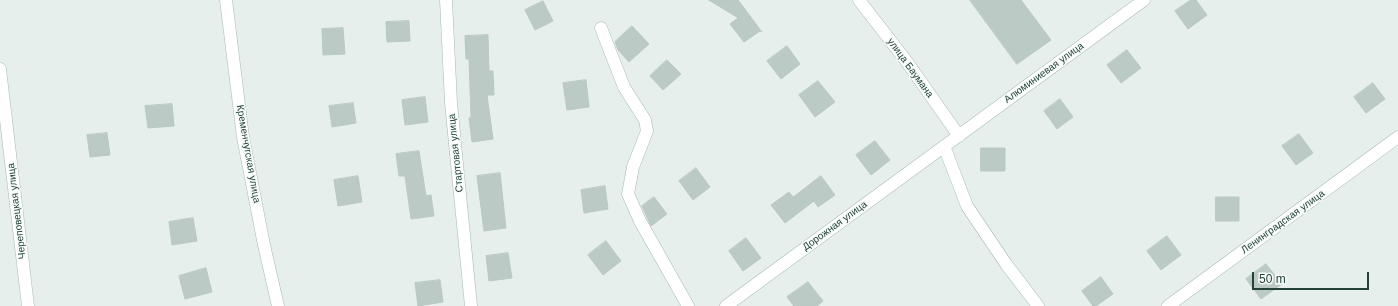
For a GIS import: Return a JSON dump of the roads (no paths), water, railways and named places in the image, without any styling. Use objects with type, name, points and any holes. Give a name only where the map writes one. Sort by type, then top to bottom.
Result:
[{"type":"street","name":"Кременчугская улица","points":[[226,0],[243,137],[264,246],[278,306]]},
{"type":"street","name":"Стартовая улица","points":[[446,0],[451,103],[472,306]]},
{"type":"street","name":"улица Баумана","points":[[859,0],[907,62],[959,136]]},
{"type":"street","name":"Алюминиевая улица","points":[[944,146],[1144,0]]},
{"type":"street","points":[[601,28],[624,87],[645,120],[647,131],[633,167],[628,194],[640,221],[688,306]]},
{"type":"street","name":"Череповецкая улица","points":[[0,69],[28,306]]},
{"type":"street","name":"Ленинградская улица","points":[[1168,306],[1398,137]]},
{"type":"street","points":[[944,146],[967,206],[1006,264],[1038,306]]},
{"type":"street","name":"Дорожная улица","points":[[726,306],[944,146]]}]
